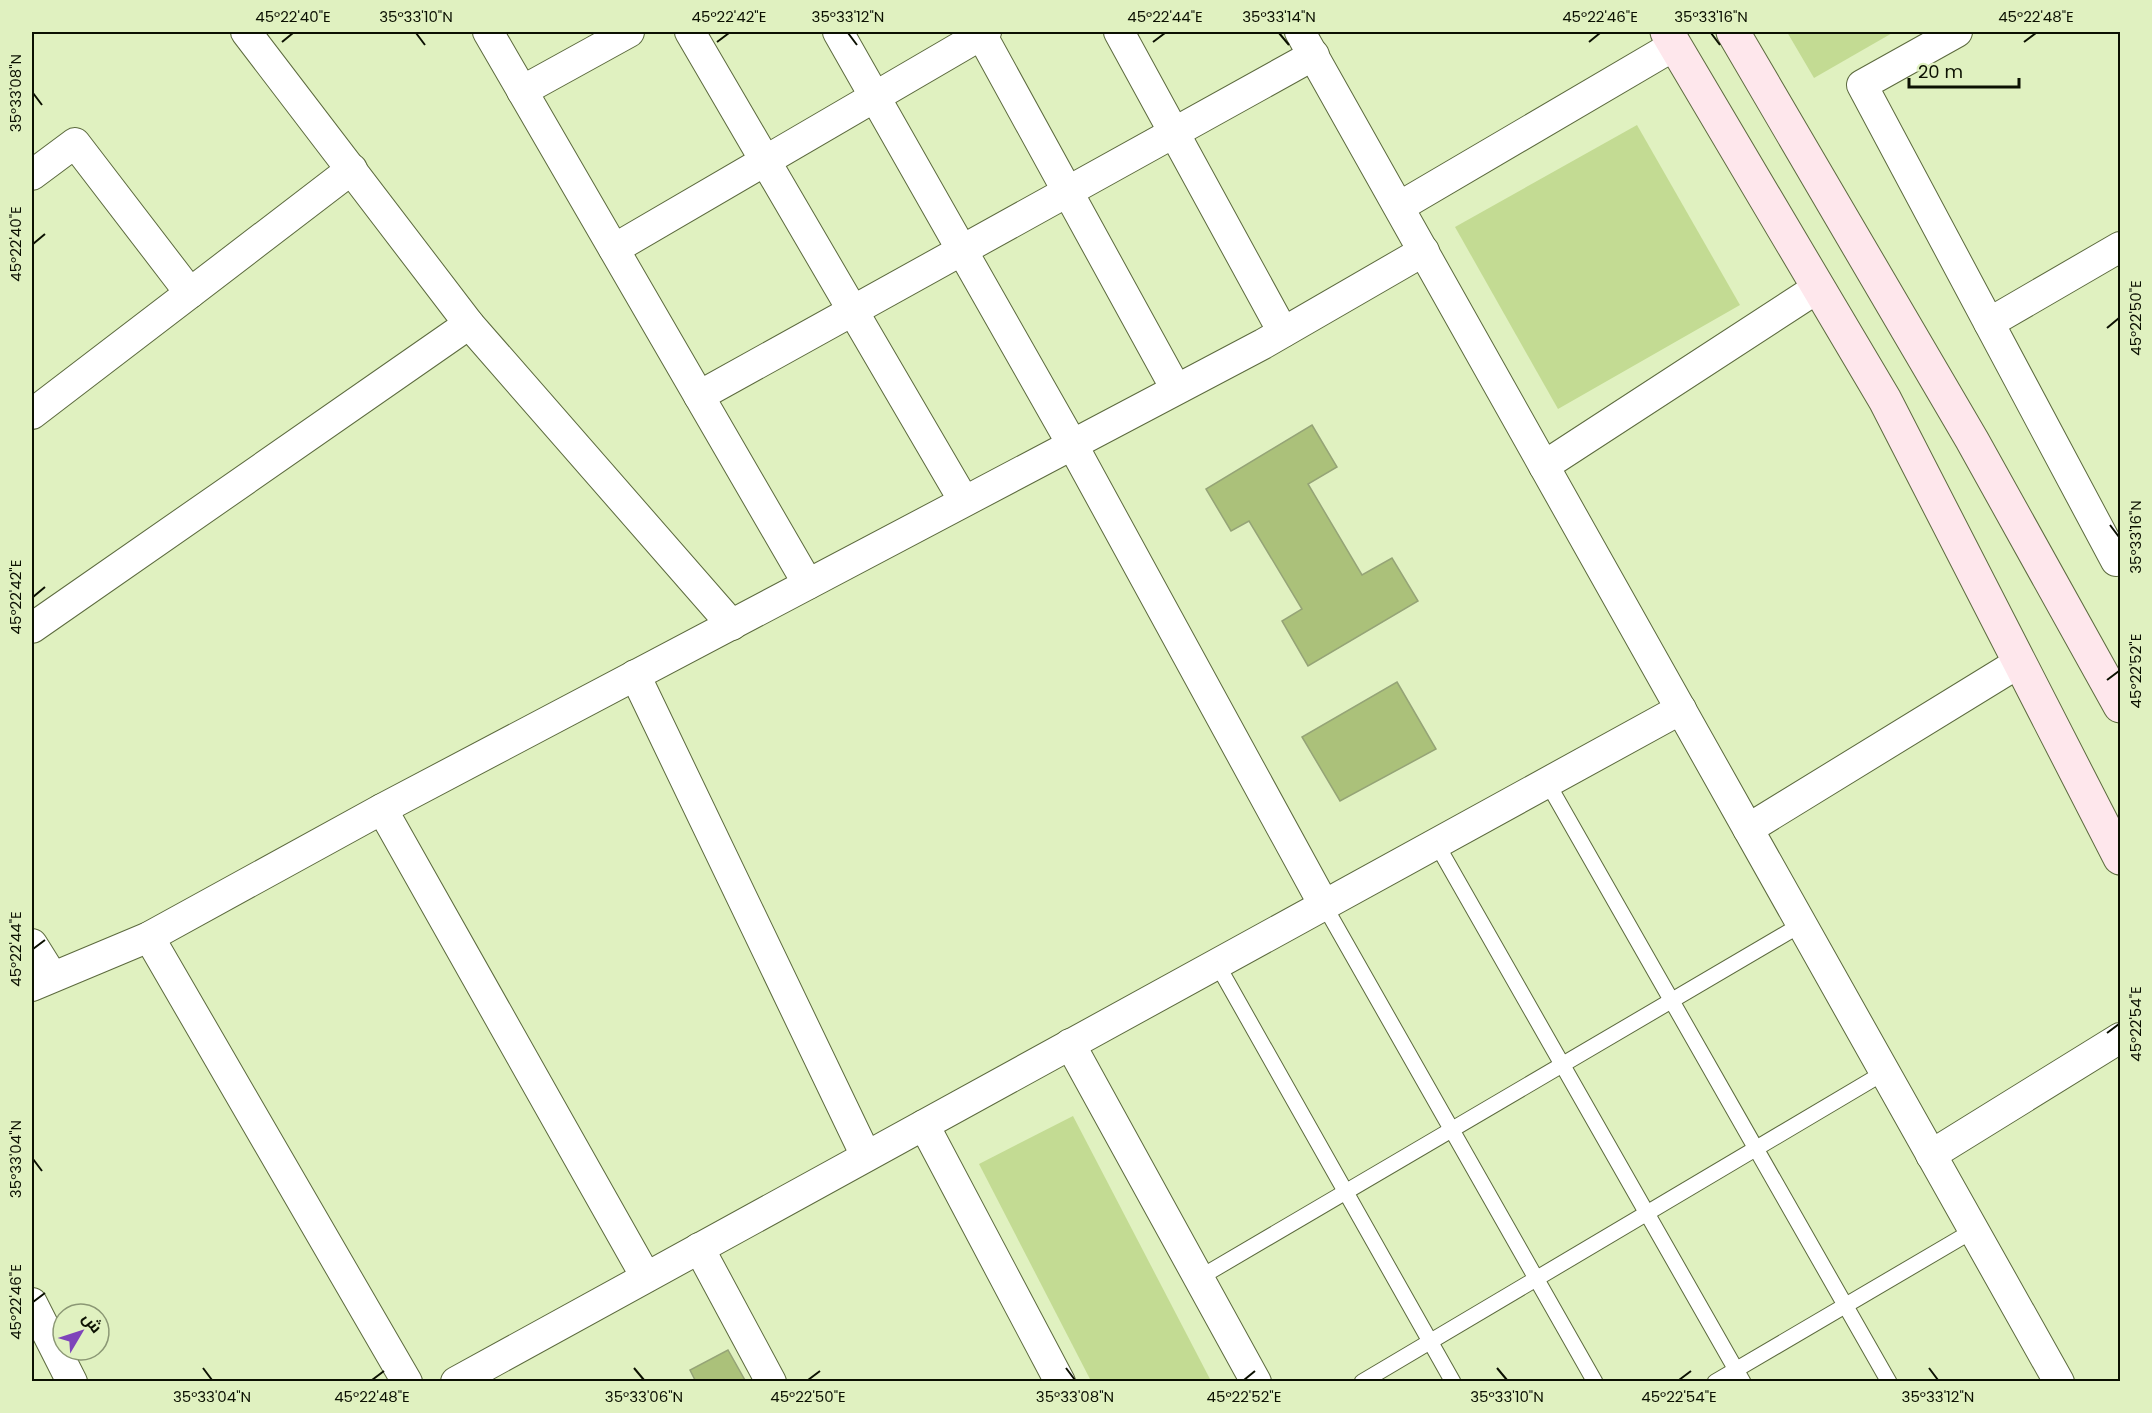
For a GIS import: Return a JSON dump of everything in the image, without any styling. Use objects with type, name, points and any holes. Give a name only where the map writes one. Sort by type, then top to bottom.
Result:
[{"type":"street","points":[[246,32],[469,324],[732,625]]},
{"type":"street","points":[[488,32],[808,584]]},
{"type":"street","points":[[522,91],[629,32]]},
{"type":"street","points":[[690,32],[964,501]]},
{"type":"street","points":[[838,32],[1072,444],[1324,905]]},
{"type":"street","points":[[614,249],[982,32],[1176,389]]},
{"type":"street","points":[[1119,32],[1282,332]]},
{"type":"street","points":[[1733,32],[1972,440],[2121,706]]},
{"type":"street","points":[[1957,32],[1862,85],[2116,561],[2121,558]]},
{"type":"street","points":[[1399,207],[1671,38],[1885,400],[2020,662],[2116,837]]},
{"type":"street","points":[[699,396],[1174,133],[1307,43],[2058,1381]]},
{"type":"street","points":[[32,175],[75,142],[189,293]]},
{"type":"street","points":[[32,414],[351,169]]},
{"type":"street","points":[[1989,323],[2121,247]]},
{"type":"street","points":[[32,944],[42,981],[148,937],[382,809],[1176,389],[1424,251]]},
{"type":"street","points":[[1544,466],[1819,288]]},
{"type":"street","points":[[32,628],[469,324]]},
{"type":"street","points":[[1748,829],[2020,662]]},
{"type":"street","points":[[635,675],[866,1156]]},
{"type":"street","points":[[456,1382],[1681,709]]},
{"type":"street","points":[[382,809],[646,1277]]},
{"type":"street","points":[[148,937],[407,1382]]},
{"type":"street","points":[[1931,1155],[2121,1038]]},
{"type":"street","points":[[1070,1044],[1256,1382]]},
{"type":"street","points":[[924,1125],[1060,1382]]},
{"type":"street","points":[[699,1248],[771,1382]]},
{"type":"street","points":[[32,1303],[72,1382]]},
{"type":"lane","points":[[1546,782],[1889,1382]]},
{"type":"lane","points":[[1436,843],[1739,1375]]},
{"type":"lane","points":[[1324,905],[1595,1382]]},
{"type":"lane","points":[[1199,1278],[1802,924]]},
{"type":"lane","points":[[1216,964],[1453,1382]]},
{"type":"lane","points":[[1362,1382],[1885,1072]]},
{"type":"lane","points":[[1715,1382],[1739,1375],[1846,1305],[1974,1230]]},
{"type":"green space","points":[[1787,32],[1894,32],[1814,78]]},
{"type":"green space","points":[[1637,125],[1740,305],[1558,409],[1455,227]]},
{"type":"green space","points":[[1073,1116],[1211,1381],[1091,1381],[979,1164]]},
{"type":"building","points":[[1312,425],[1337,467],[1308,484],[1362,575],[1392,558],[1418,601],[1308,666],[1282,621],[1302,609],[1249,521],[1231,531],[1206,489]]},
{"type":"building","points":[[1397,682],[1436,749],[1340,801],[1302,737]]},
{"type":"building","points":[[728,1350],[746,1382],[696,1382],[690,1370]]}]
